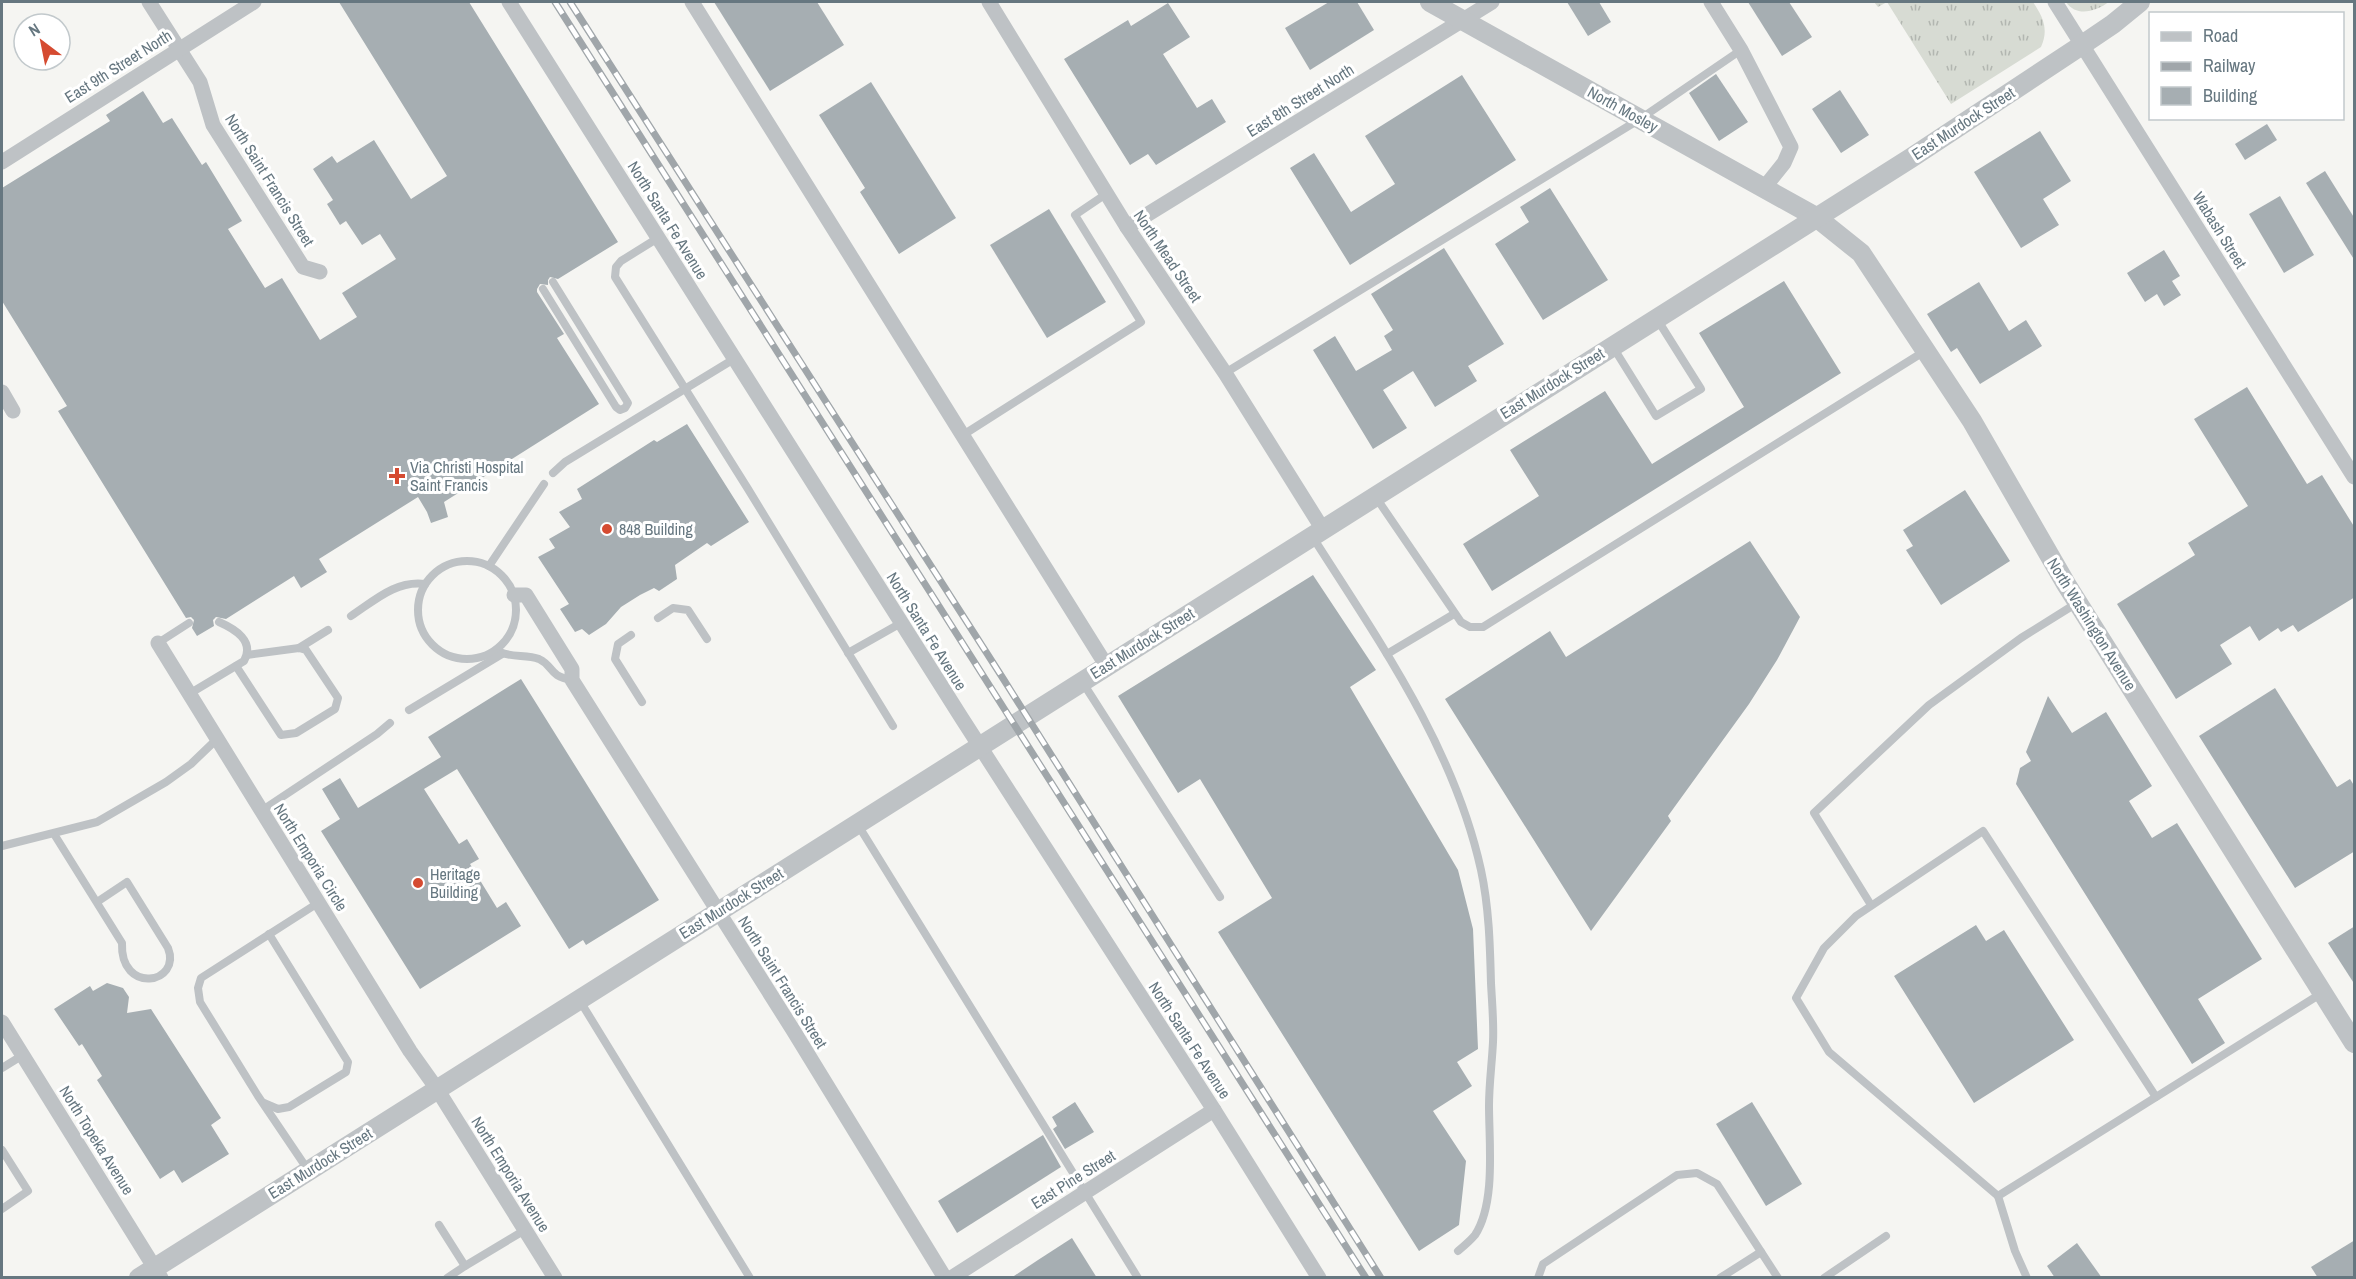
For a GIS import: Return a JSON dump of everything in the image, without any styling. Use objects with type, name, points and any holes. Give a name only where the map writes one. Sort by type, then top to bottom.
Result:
[{"type":"street","name":"North Saint Francis Street","points":[[149,2],[200,82],[213,125],[303,267],[320,272]]},
{"type":"street","name":"East 9th Street North","points":[[2,162],[254,2]]},
{"type":"street","name":"North Santa Fe Avenue","points":[[508,2],[1319,1278]]},
{"type":"street","points":[[692,2],[1106,665]]},
{"type":"street","name":"North Mead Street","points":[[988,2],[1126,227],[1225,373],[1317,532]]},
{"type":"street","name":"North Mosley","points":[[1431,2],[1816,217]]},
{"type":"street","name":"East 8th Street North","points":[[1126,227],[1492,2]]},
{"type":"street","points":[[1711,2],[1741,50],[1791,147],[1784,163],[1764,188]]},
{"type":"street","name":"Wabash Street","points":[[2055,2],[2355,477]]},
{"type":"street","name":"East Murdock Street","points":[[151,1274],[308,1170],[1816,217],[2114,24],[2140,2]]},
{"type":"street","name":"North Washington Avenue","points":[[1816,217],[1861,253],[1972,421],[2078,602],[2355,1042]]},
{"type":"street","points":[[2,392],[13,411]]},
{"type":"street","name":"North Saint Francis Street","points":[[514,595],[526,595],[572,669],[572,680],[793,1030],[945,1278]]},
{"type":"street","name":"North Emporia Circle","points":[[158,642],[410,1052],[437,1089]]},
{"type":"street","name":"North Topeka Avenue","points":[[2,1022],[151,1274]]},
{"type":"street","name":"North Emporia Avenue","points":[[437,1089],[555,1278]]},
{"type":"street","name":"East Pine Street","points":[[951,1278],[1214,1110]]},
{"type":"lane","points":[[1225,373],[1640,119],[1741,50]]},
{"type":"lane","points":[[963,435],[1140,322],[1075,214],[1106,194]]},
{"type":"lane","points":[[658,238],[621,261],[616,267],[615,277],[686,388],[893,726]]},
{"type":"lane","points":[[543,289],[616,407],[620,410],[625,408],[628,403],[552,282]]},
{"type":"lane","points":[[1612,345],[1656,416],[1701,388],[1657,318]]},
{"type":"lane","points":[[572,336],[582,330]]},
{"type":"lane","points":[[1374,495],[1454,614],[1470,627],[1483,627],[1926,351]]},
{"type":"lane","points":[[553,472],[565,462],[734,359]]},
{"type":"lane","points":[[625,408],[632,421]]},
{"type":"lane","points":[[489,566],[544,484]]},
{"type":"lane","points":[[1317,532],[1443,755],[1469,824],[1481,872],[1489,926],[1493,1041],[1487,1197],[1480,1225],[1474,1236],[1458,1251]]},
{"type":"lane","points":[[409,710],[499,652],[515,622],[514,595],[503,575],[489,566],[473,561],[456,561],[441,568],[425,584],[420,593],[417,608],[419,624],[425,638],[436,649],[450,657],[466,659],[499,652],[536,658],[543,661],[558,678],[572,680]]},
{"type":"lane","points":[[351,616],[398,585],[414,582],[425,584]]},
{"type":"lane","points":[[1871,905],[1814,813],[1929,705],[2021,638],[2078,602]]},
{"type":"lane","points":[[658,618],[673,608],[688,610],[707,639]]},
{"type":"lane","points":[[1387,654],[1454,614]]},
{"type":"lane","points":[[189,694],[236,666],[247,655],[247,643],[243,637],[231,627],[219,622]]},
{"type":"lane","points":[[848,653],[901,622]]},
{"type":"lane","points":[[158,642],[189,623]]},
{"type":"lane","points":[[299,648],[328,630]]},
{"type":"lane","points":[[631,635],[618,644],[615,659],[642,702]]},
{"type":"lane","points":[[236,666],[282,735],[296,733],[335,709],[338,698],[306,650],[299,648],[247,655]]},
{"type":"lane","points":[[1081,681],[1220,897]]},
{"type":"lane","points":[[261,811],[390,723]]},
{"type":"lane","points":[[2,846],[97,822],[166,782],[191,764],[217,739]]},
{"type":"lane","points":[[857,823],[1138,1278]]},
{"type":"lane","points":[[2027,1278],[2015,1251],[1998,1196],[1829,1052],[1796,998],[1824,948],[1856,916],[1983,831],[2156,1096]]},
{"type":"lane","points":[[54,834],[96,902],[122,944],[124,961],[128,970],[142,979],[153,978],[163,973],[170,965],[171,956],[168,948],[127,882],[96,902]]},
{"type":"lane","points":[[308,1170],[262,1102],[200,1002],[198,988],[201,978],[318,903]]},
{"type":"lane","points":[[262,1102],[278,1109],[289,1107],[346,1072],[348,1062],[269,934]]},
{"type":"lane","points":[[1998,1196],[2323,992]]},
{"type":"lane","points":[[579,999],[750,1278]]},
{"type":"lane","points":[[2,1068],[22,1055]]},
{"type":"lane","points":[[2,1150],[28,1191],[2,1209]]},
{"type":"lane","points":[[1538,1278],[1543,1264],[1677,1175],[1696,1173],[1717,1184],[1778,1278]]},
{"type":"lane","points":[[439,1225],[465,1266]]},
{"type":"lane","points":[[447,1278],[525,1230]]},
{"type":"lane","points":[[1824,1278],[1886,1236]]},
{"type":"lane","points":[[1720,1278],[1761,1252]]},
{"type":"green space","points":[[1874,2],[1887,2],[1878,7]]},
{"type":"green space","points":[[1887,2],[2033,2],[2044,23],[2045,34],[2041,47],[1951,104]]},
{"type":"green space","points":[[2066,2],[2109,2],[2093,10],[2081,11],[2070,7]]},
{"type":"building","points":[[339,2],[469,2],[618,242],[558,279],[550,277],[548,285],[540,284],[537,289],[564,334],[557,338],[599,404],[444,502],[448,517],[431,523],[418,497],[319,559],[327,572],[301,588],[294,576],[226,619],[216,617],[213,620],[214,626],[197,636],[192,628],[194,620],[191,617],[186,618],[58,411],[67,406],[2,301],[2,188],[110,121],[106,115],[143,91],[163,123],[172,118],[202,165],[206,162],[242,221],[228,229],[265,288],[282,278],[320,340],[357,317],[342,293],[396,259],[380,234],[362,245],[346,221],[340,225],[327,204],[333,200],[313,169],[332,156],[337,163],[374,140],[411,199],[447,176]]},
{"type":"building","points":[[714,2],[817,2],[844,45],[770,91]]},
{"type":"building","points":[[1329,2],[1357,2],[1374,30],[1310,70],[1285,28]]},
{"type":"building","points":[[1567,2],[1599,2],[1611,22],[1588,36]]},
{"type":"building","points":[[1748,2],[1789,2],[1812,37],[1782,56]]},
{"type":"building","points":[[1168,3],[1190,37],[1163,54],[1197,108],[1212,99],[1226,122],[1156,165],[1148,154],[1130,165],[1064,59],[1128,20],[1131,26]]},
{"type":"building","points":[[1716,74],[1748,122],[1719,141],[1689,93]]},
{"type":"building","points":[[1462,75],[1516,160],[1350,265],[1290,168],[1314,153],[1351,212],[1395,184],[1365,136]]},
{"type":"building","points":[[871,82],[956,218],[899,254],[860,192],[865,188],[819,115]]},
{"type":"building","points":[[1840,90],[1869,135],[1841,153],[1812,109]]},
{"type":"building","points":[[2267,124],[2277,140],[2245,160],[2235,144]]},
{"type":"building","points":[[2040,131],[2071,181],[2043,199],[2059,225],[2021,248],[1974,172]]},
{"type":"building","points":[[2325,171],[2355,219],[2355,261],[2306,183]]},
{"type":"building","points":[[1550,188],[1608,280],[1543,320],[1495,244],[1529,222],[1520,207]]},
{"type":"building","points":[[2280,196],[2314,255],[2284,273],[2249,214]]},
{"type":"building","points":[[1049,209],[1106,302],[1047,338],[990,245]]},
{"type":"building","points":[[1444,248],[1504,344],[1468,366],[1477,381],[1435,407],[1413,371],[1383,390],[1407,428],[1373,449],[1313,350],[1335,336],[1356,371],[1392,350],[1384,336],[1393,330],[1371,294]]},
{"type":"building","points":[[2164,250],[2180,276],[2172,281],[2181,295],[2164,306],[2157,294],[2145,302],[2127,273]]},
{"type":"building","points":[[1784,281],[1841,373],[1492,591],[1463,544],[1539,496],[1510,450],[1605,391],[1652,464],[1744,407],[1699,333]]},
{"type":"building","points":[[1979,282],[2009,331],[2026,320],[2042,346],[1980,384],[1957,348],[1951,352],[1927,314]]},
{"type":"building","points":[[2247,387],[2307,484],[2322,475],[2355,528],[2355,597],[2298,632],[2293,625],[2281,632],[2278,628],[2259,641],[2250,626],[2220,645],[2232,664],[2176,699],[2117,604],[2195,555],[2188,543],[2248,506],[2194,419]]},
{"type":"building","name":"848 Building","points":[[687,424],[749,522],[711,546],[707,543],[675,565],[677,579],[659,591],[654,588],[640,595],[621,607],[606,624],[589,635],[582,629],[575,632],[560,609],[569,604],[538,557],[555,548],[549,539],[570,527],[559,512],[582,499],[577,489],[654,440],[657,442]]},
{"type":"building","points":[[1965,490],[2010,561],[1941,605],[1906,550],[1913,546],[1903,530]]},
{"type":"building","points":[[1750,541],[1800,617],[1777,660],[1749,704],[1668,816],[1671,821],[1591,931],[1445,699],[1550,631],[1566,657]]},
{"type":"building","points":[[1313,575],[1376,670],[1350,687],[1458,870],[1473,929],[1478,1049],[1457,1062],[1472,1086],[1433,1111],[1466,1161],[1459,1225],[1419,1251],[1218,932],[1272,898],[1200,779],[1178,793],[1118,696]]},
{"type":"building","points":[[521,679],[659,900],[586,945],[583,940],[569,949],[457,769],[424,789],[459,844],[467,839],[479,859],[470,864],[497,908],[506,902],[521,926],[420,989],[321,831],[340,819],[322,789],[340,778],[358,808],[441,757],[428,737]]},
{"type":"building","points":[[2275,688],[2337,787],[2350,779],[2355,787],[2355,851],[2295,888],[2199,736]]},
{"type":"building","points":[[2048,696],[2072,733],[2106,712],[2152,786],[2129,801],[2152,838],[2177,823],[2262,959],[2198,999],[2225,1043],[2192,1064],[2016,784],[2020,768],[2031,761],[2026,752]]},
{"type":"building","points":[[1976,925],[1986,941],[2004,930],[2074,1040],[1974,1103],[1894,976]]},
{"type":"building","points":[[2355,926],[2355,985],[2328,943]]},
{"type":"building","points":[[107,983],[123,988],[129,997],[127,1013],[151,1009],[221,1118],[211,1125],[229,1154],[182,1183],[174,1170],[160,1179],[97,1080],[102,1076],[82,1044],[79,1046],[54,1009],[90,986],[93,991]]},
{"type":"building","points":[[1075,1102],[1094,1132],[1065,1149],[1053,1129],[1057,1126],[1052,1117]]},
{"type":"building","points":[[1752,1102],[1802,1184],[1766,1206],[1716,1124]]},
{"type":"building","points":[[1043,1135],[1061,1167],[957,1233],[938,1201]]},
{"type":"building","points":[[1072,1238],[1097,1278],[1011,1278],[1038,1260]]},
{"type":"building","points":[[2355,1240],[2355,1278],[2318,1278],[2311,1267]]},
{"type":"building","points":[[2077,1243],[2102,1278],[2055,1278],[2047,1266]]},
{"type":"railway","points":[[555,2],[1366,1278]]},
{"type":"railway","points":[[570,2],[1004,680],[1381,1278]]},
{"type":"place","name":"Via Christi Hospital Saint Francis","points":[[397,476]]},
{"type":"place","name":"848 Building","points":[[607,529]]},
{"type":"place","name":"Heritage Building","points":[[418,883]]}]
